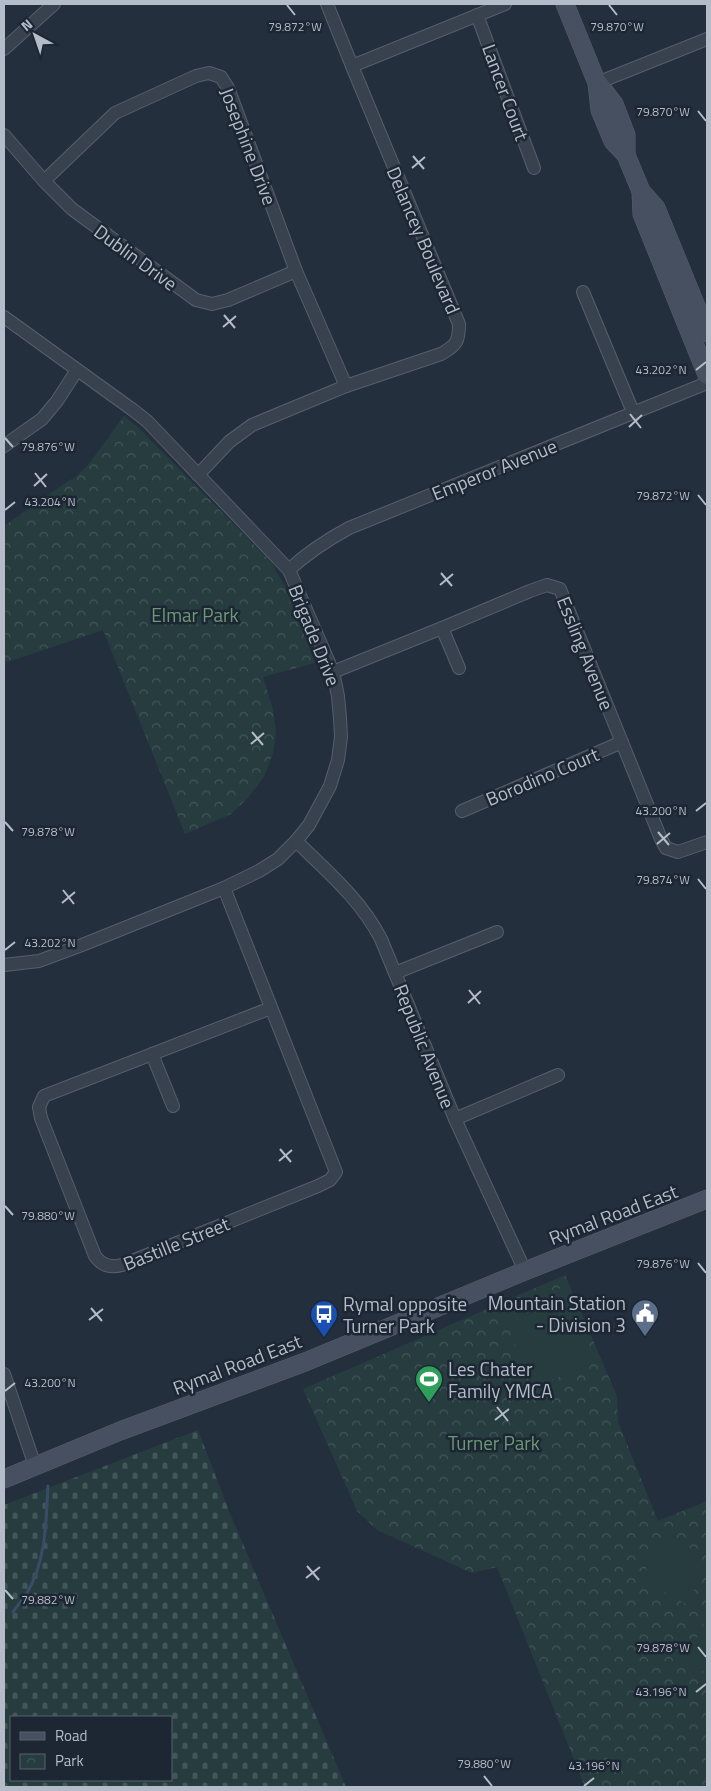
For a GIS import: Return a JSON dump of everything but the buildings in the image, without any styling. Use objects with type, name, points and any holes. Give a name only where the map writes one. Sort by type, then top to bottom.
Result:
[{"type":"main road","points":[[565,4],[597,83],[614,104],[626,135],[626,155],[641,191],[656,208],[707,333]]},
{"type":"main road","points":[[641,191],[642,214],[707,375]]},
{"type":"main road","name":"Rymal Road East","points":[[4,1479],[120,1431],[305,1362],[525,1271],[707,1199]]},
{"type":"street","points":[[4,48],[54,4]]},
{"type":"street","name":"Delancey Boulevard","points":[[198,475],[229,442],[252,425],[346,386],[441,354],[451,348],[459,337],[459,324],[327,4]]},
{"type":"street","points":[[352,66],[505,4]]},
{"type":"street","name":"Lancer Court","points":[[477,15],[534,168]]},
{"type":"street","points":[[597,83],[707,39]]},
{"type":"street","name":"Josephine Drive","points":[[44,181],[115,113],[196,76],[209,73],[221,77],[228,88],[296,270],[346,386]]},
{"type":"street","name":"Dublin Drive","points":[[4,135],[44,181],[72,209],[91,225],[196,300],[212,304],[228,300],[296,270]]},
{"type":"street","points":[[583,292],[633,412]]},
{"type":"street","name":"Brigade Drive","points":[[4,317],[147,421],[289,570],[333,672],[338,696],[341,737],[338,760],[330,786],[320,807],[296,841],[272,863],[243,880],[40,961],[4,965]]},
{"type":"street","points":[[4,446],[42,419],[57,401],[77,370]]},
{"type":"street","name":"Emperor Avenue","points":[[289,570],[306,554],[325,541],[350,528],[707,383]]},
{"type":"street","name":"Essling Avenue","points":[[333,672],[547,585],[560,589],[666,848],[678,852],[707,842]]},
{"type":"street","points":[[442,628],[459,668]]},
{"type":"street","name":"Borodino Court","points":[[462,811],[622,742]]},
{"type":"street","name":"Republic Avenue","points":[[296,841],[350,893],[373,923],[455,1119],[525,1271]]},
{"type":"street","name":"Bastille Street","points":[[224,888],[336,1172],[330,1180],[318,1186],[122,1265],[112,1267],[100,1262],[95,1256],[41,1118],[39,1107],[44,1096],[271,1008]]},
{"type":"street","points":[[395,973],[497,932]]},
{"type":"street","points":[[152,1054],[173,1106]]},
{"type":"street","points":[[455,1119],[558,1075]]},
{"type":"street","points":[[4,1374],[35,1466]]},
{"type":"green space","name":"Elmar Park","points":[[124,416],[139,428],[271,562],[290,595],[315,663],[263,677],[273,709],[276,733],[273,753],[264,777],[247,799],[231,814],[185,834],[103,630],[4,663],[4,526],[72,480],[88,465]]},
{"type":"green space","name":"Turner Park","points":[[565,1275],[617,1396],[618,1422],[658,1521],[707,1501],[707,1787],[585,1787],[497,1567],[472,1573],[377,1530],[357,1511],[303,1389]]},
{"type":"green space","points":[[570,1286],[580,1316],[577,1317],[587,1339],[581,1342],[587,1357],[580,1360],[582,1368],[553,1379],[548,1384],[550,1389],[535,1395],[507,1324],[542,1310],[538,1303],[541,1302],[539,1294]]},
{"type":"green space","points":[[198,1430],[229,1511],[346,1787],[4,1787],[4,1505]]},
{"type":"green space","points":[[672,1543],[690,1548],[703,1566],[688,1605],[649,1584],[646,1566],[656,1548]]},
{"type":"green space","points":[[707,1618],[707,1673],[690,1666],[687,1657]]},
{"type":"waterway","points":[[13,1612],[27,1593],[38,1568],[44,1541],[48,1486]]},
{"type":"place","name":"Mountain Station - Division 3","points":[[645,1337]]},
{"type":"place","name":"Rymal opposite Turner Park","points":[[324,1338]]},
{"type":"place","name":"Les Chater Family YMCA","points":[[429,1403]]}]
